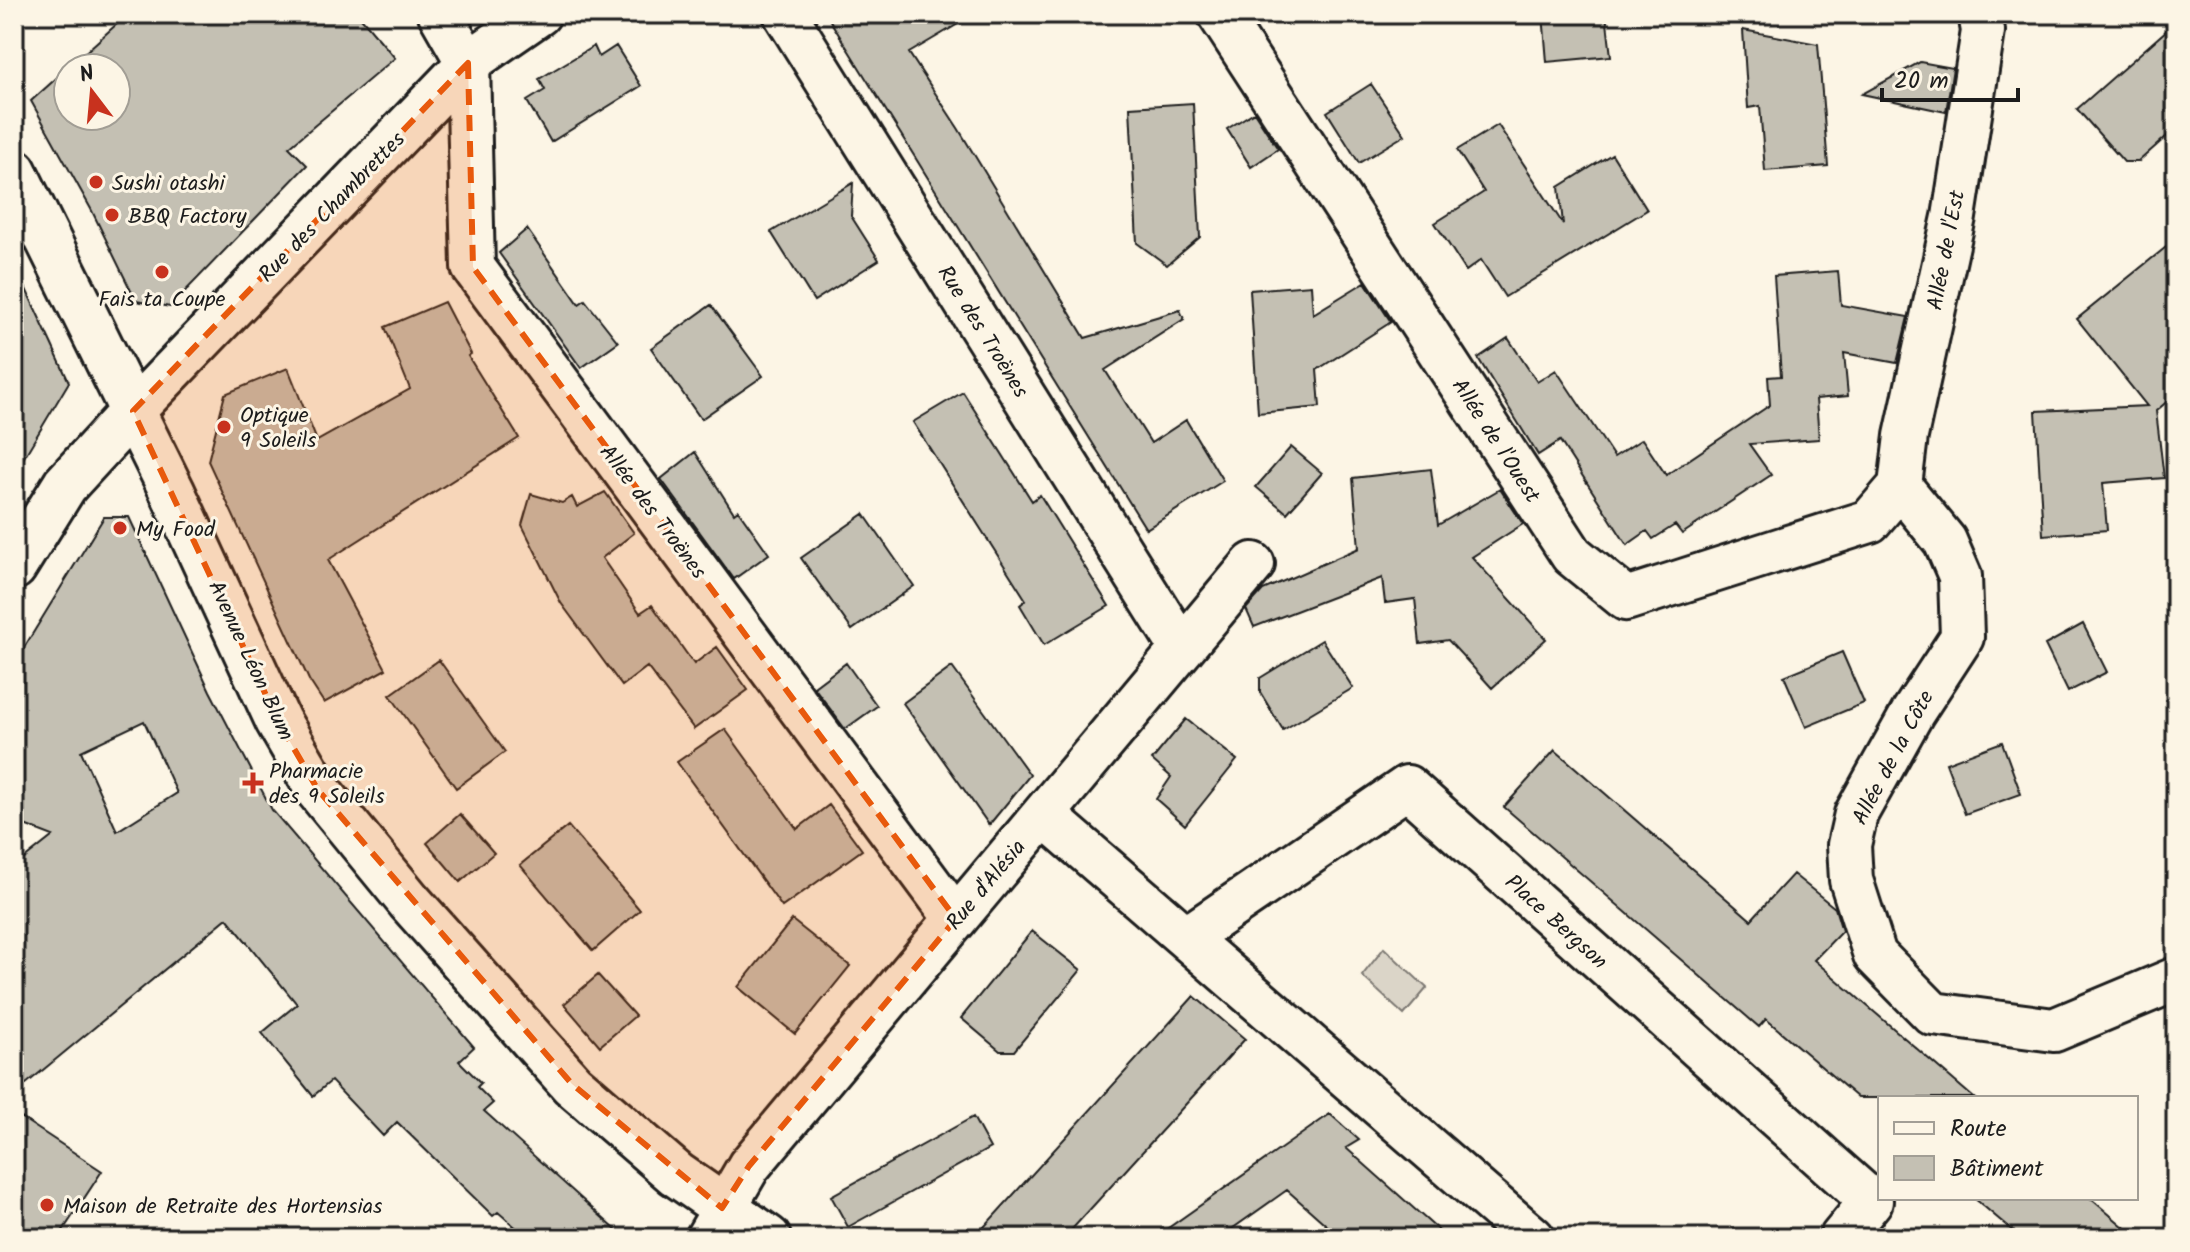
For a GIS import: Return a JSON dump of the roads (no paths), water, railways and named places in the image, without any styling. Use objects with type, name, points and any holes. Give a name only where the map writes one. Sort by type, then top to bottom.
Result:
[{"type":"main road","name":"Avenue Léon Blum","points":[[14,171],[133,411],[278,721],[318,790],[409,901],[572,1084],[633,1139],[715,1223],[768,1238]]},
{"type":"main road","points":[[14,567],[65,485],[133,411]]},
{"type":"street","points":[[440,14],[468,63]]},
{"type":"street","name":"Rue des Chambrettes","points":[[133,411],[468,63],[539,14]]},
{"type":"street","name":"Rue des Troënes","points":[[785,14],[1182,649]]},
{"type":"street","name":"Allée de l'Ouest","points":[[1219,14],[1572,555],[1626,599],[1870,521],[1900,486]]},
{"type":"street","name":"Allée de l'Est","points":[[1900,486],[1906,436],[1954,217],[1983,31],[1980,14]]},
{"type":"street","name":"Allée des Troënes","points":[[468,63],[473,267],[956,919]]},
{"type":"street","name":"Allée de la Côte","points":[[1900,486],[1945,541],[1960,576],[1962,637],[1913,712],[1856,814],[1849,845],[1851,880],[1875,955],[1933,1014],[2054,1030],[2176,979]]},
{"type":"street","name":"Rue d'Alésia","points":[[715,1223],[749,1166],[1253,564]]},
{"type":"street","name":"Place Bergson","points":[[1186,938],[1407,787],[1871,1201],[1841,1238]]},
{"type":"street","points":[[1044,815],[1533,1238]]},
{"type":"place","name":"Sushi otashi","points":[[96,182]]},
{"type":"place","name":"BBQ Factory","points":[[112,215]]},
{"type":"place","name":"Fais ta Coupe","points":[[162,272]]},
{"type":"place","name":"Optique 9 Soleils","points":[[224,427]]},
{"type":"place","name":"My Food","points":[[120,528]]},
{"type":"place","name":"Pharmacie des 9 Soleils","points":[[253,783]]},
{"type":"place","name":"Maison de Retraite des Hortensias","points":[[47,1205]]}]
